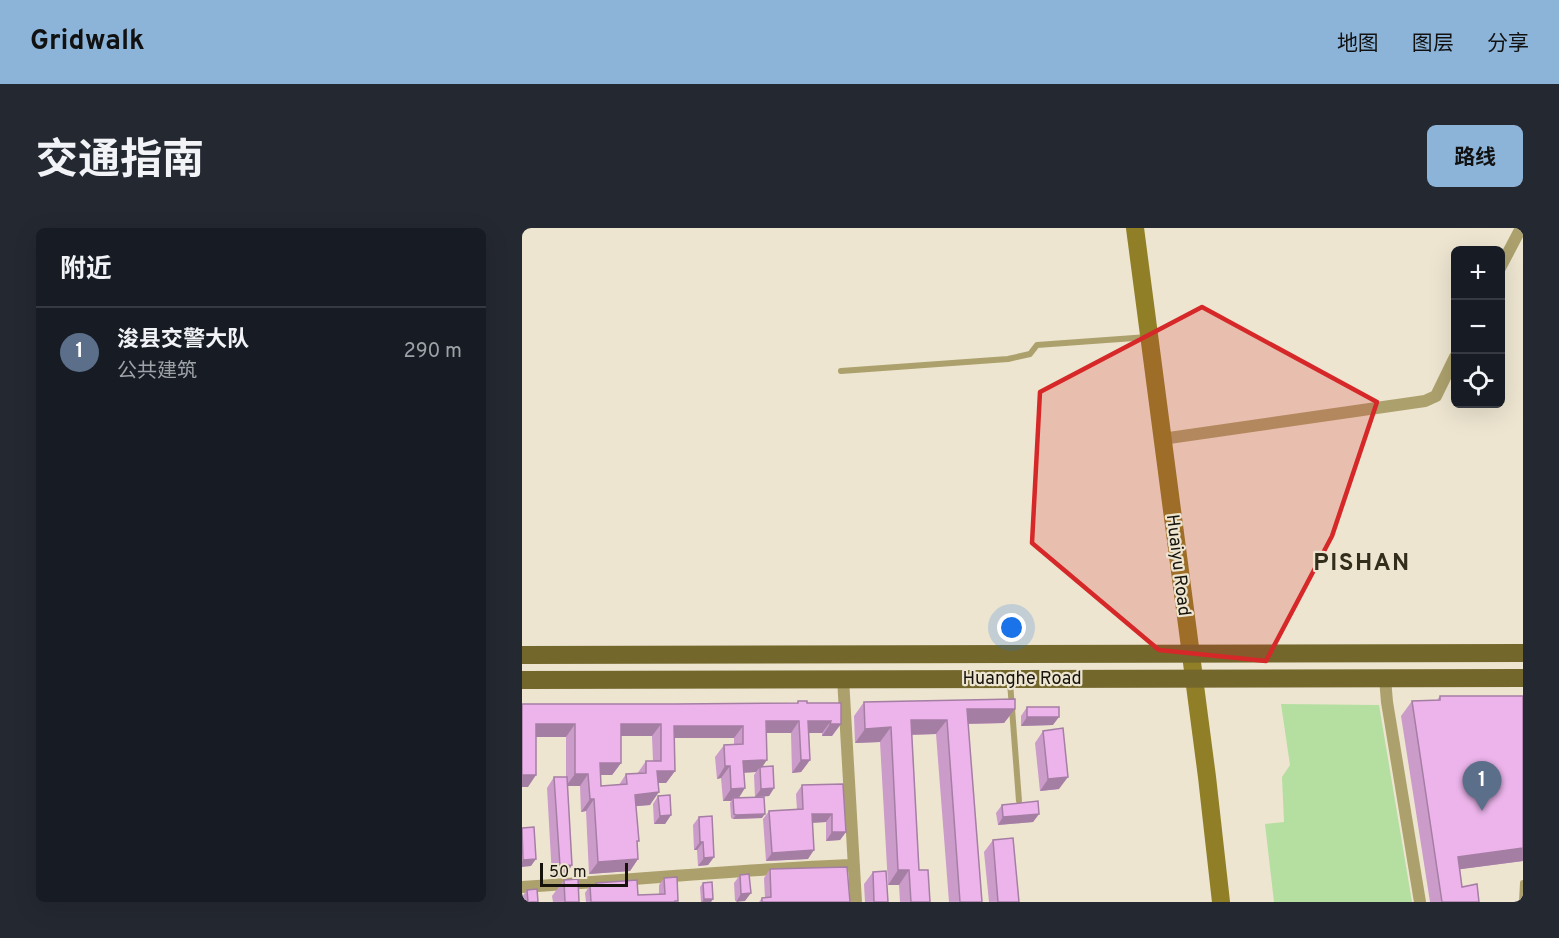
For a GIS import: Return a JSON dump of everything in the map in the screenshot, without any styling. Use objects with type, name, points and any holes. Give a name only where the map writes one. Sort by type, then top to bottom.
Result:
[{"type":"main road","name":"Huanghe Road","points":[[522,655],[1523,653]]},
{"type":"main road","name":"Huanghe Road","points":[[522,680],[1385,678],[1520,681]]},
{"type":"street","name":"Huaiyu Road","points":[[1135,228],[1221,902]]},
{"type":"street","points":[[1505,258],[1521,228]]},
{"type":"street","points":[[1162,439],[1425,401],[1436,396],[1451,365]]},
{"type":"street","points":[[843,678],[856,902]]},
{"type":"street","points":[[1385,678],[1420,902]]},
{"type":"street","points":[[522,887],[765,868],[854,865]]},
{"type":"lane","points":[[841,371],[1008,359],[1029,354],[1037,345],[1149,337]]},
{"type":"lane","points":[[1010,678],[1019,801]]},
{"type":"lane","points":[[1522,902],[1523,883]]},
{"type":"highlighted area","points":[[1202,307],[1377,402],[1332,536],[1266,661],[1159,650],[1032,543],[1040,392]]},
{"type":"green space","points":[[1281,704],[1379,705],[1412,902],[1274,902],[1265,824],[1284,822],[1282,777],[1290,765]]},
{"type":"building","points":[[1440,696],[1523,696],[1523,848],[1458,857],[1462,887],[1477,884],[1479,902],[1442,902],[1412,701],[1440,700]]},
{"type":"building","points":[[1015,699],[1015,709],[967,709],[982,902],[960,902],[947,720],[911,720],[919,870],[928,870],[930,902],[911,902],[909,870],[898,870],[891,727],[865,729],[864,702]]},
{"type":"building","points":[[798,701],[807,701],[807,703],[841,703],[841,724],[830,724],[831,721],[808,721],[810,760],[801,760],[799,721],[766,721],[767,760],[743,761],[745,788],[731,789],[730,766],[725,766],[724,745],[743,744],[743,726],[674,726],[675,771],[657,771],[659,792],[635,795],[639,841],[637,841],[638,859],[598,862],[594,799],[590,799],[588,774],[575,774],[575,724],[536,724],[536,775],[522,775],[522,704],[798,703]],"holes":[[[621,724],[661,724],[661,761],[646,761],[646,773],[626,774],[627,784],[601,786],[600,763],[621,763]]]},
{"type":"building","points":[[1027,707],[1059,707],[1059,717],[1027,717]]},
{"type":"building","points":[[1063,728],[1068,777],[1048,779],[1043,731]]},
{"type":"building","points":[[773,766],[774,788],[761,789],[760,767]]},
{"type":"building","points":[[554,777],[567,777],[572,865],[560,866]]},
{"type":"building","points":[[843,784],[846,832],[832,832],[832,814],[812,814],[814,850],[772,853],[769,811],[803,809],[802,785]]},
{"type":"building","points":[[670,795],[671,815],[660,816],[658,796]]},
{"type":"building","points":[[764,797],[765,814],[734,814],[733,798]]},
{"type":"building","points":[[1038,801],[1039,814],[1003,817],[1002,805]]},
{"type":"building","points":[[712,816],[714,857],[704,858],[703,842],[700,842],[699,817]]},
{"type":"building","points":[[534,827],[536,859],[523,860],[522,828]]},
{"type":"building","points":[[1013,838],[1019,902],[998,902],[993,840]]},
{"type":"building","points":[[847,867],[850,902],[762,902],[762,898],[771,897],[770,869]]},
{"type":"building","points":[[886,871],[888,902],[874,902],[873,872]]},
{"type":"building","points":[[749,874],[751,893],[741,894],[740,875]]},
{"type":"building","points":[[677,877],[678,901],[675,902],[591,902],[590,885],[596,885],[596,883],[637,880],[638,895],[665,894],[664,878]]},
{"type":"building","points":[[578,879],[579,902],[565,902],[564,880]]},
{"type":"building","points":[[712,882],[713,899],[704,899],[703,883]]},
{"type":"building","points":[[537,889],[538,902],[528,902],[527,890]]},
{"type":"place","name":"浚县交警大队","points":[[1482,811]]},
{"type":"district","name":"PISHAN","points":[[1362,562]]}]
